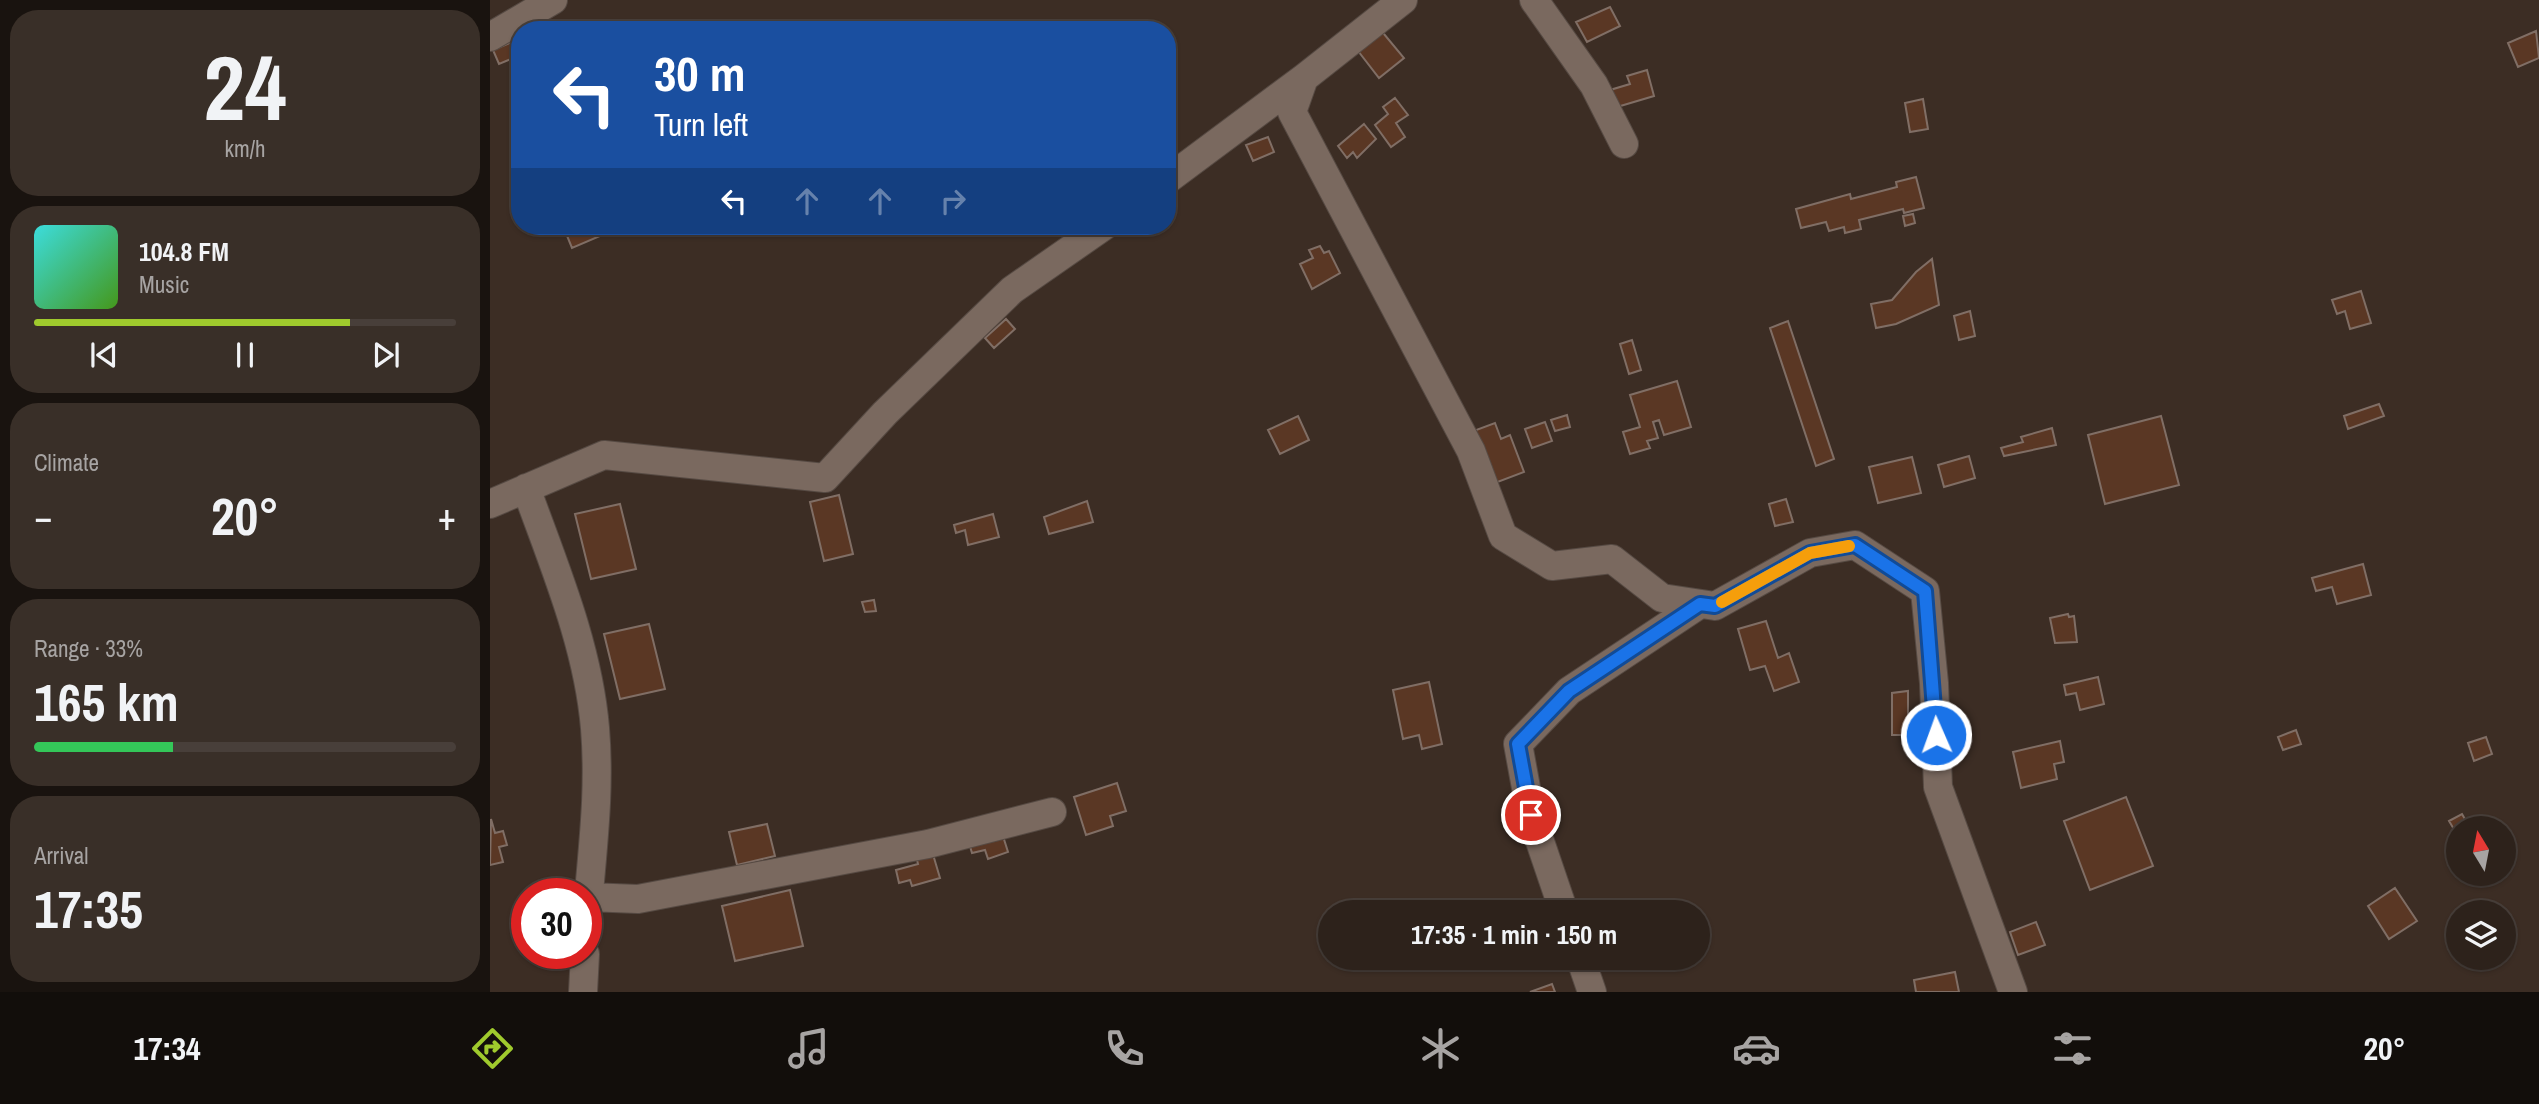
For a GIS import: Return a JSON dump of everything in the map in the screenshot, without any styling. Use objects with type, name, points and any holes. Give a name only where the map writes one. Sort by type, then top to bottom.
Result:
[{"type":"street","points":[[517,21],[553,0]]},
{"type":"street","points":[[1176,173],[1403,0]]},
{"type":"street","points":[[1534,0],[1594,85],[1624,144]]},
{"type":"street","points":[[490,37],[511,25]]},
{"type":"street","points":[[1304,78],[1292,112],[1471,451],[1503,536],[1552,566],[1612,559],[1662,598],[1715,606],[1810,553],[1855,545],[1925,591],[1934,683],[1938,787],[2013,992]]},
{"type":"street","points":[[490,504],[604,455],[825,478],[885,413],[1012,290],[1091,235]]},
{"type":"street","points":[[526,488],[580,642],[595,726],[598,813],[590,878]]},
{"type":"street","points":[[1560,900],[1531,815],[1518,744],[1569,691],[1700,604]]},
{"type":"street","points":[[602,898],[638,899],[928,845],[1052,812]]},
{"type":"street","points":[[583,992],[584,969]]},
{"type":"street","points":[[1584,970],[1592,992]]},
{"type":"building","points":[[1610,7],[1620,26],[1587,42],[1576,22]]},
{"type":"building","points":[[1379,28],[1404,58],[1379,78],[1355,47]]},
{"type":"building","points":[[2536,31],[2539,58],[2518,67],[2508,43]]},
{"type":"building","points":[[511,42],[511,59],[499,64],[493,50]]},
{"type":"building","points":[[1647,70],[1654,96],[1617,107],[1610,90],[1630,84],[1627,76]]},
{"type":"building","points":[[1395,98],[1408,115],[1396,123],[1405,137],[1391,147],[1375,125],[1388,114],[1383,107]]},
{"type":"building","points":[[1923,99],[1928,129],[1910,132],[1905,103]]},
{"type":"building","points":[[1364,124],[1376,139],[1357,158],[1353,152],[1347,158],[1338,146]]},
{"type":"building","points":[[1268,137],[1274,152],[1253,161],[1246,145]]},
{"type":"building","points":[[1916,177],[1924,208],[1904,213],[1903,209],[1859,220],[1861,229],[1845,233],[1844,227],[1829,231],[1826,222],[1801,228],[1796,209],[1850,194],[1851,199],[1897,187],[1896,182]]},
{"type":"building","points":[[1913,214],[1915,223],[1905,226],[1903,216]]},
{"type":"building","points":[[567,235],[600,235],[600,236],[572,248]]},
{"type":"building","points":[[1320,246],[1324,253],[1329,251],[1340,273],[1312,289],[1300,264],[1313,258],[1309,250]]},
{"type":"building","points":[[1932,259],[1939,305],[1896,324],[1876,328],[1871,304],[1892,300],[1916,272]]},
{"type":"building","points":[[2361,291],[2371,323],[2350,329],[2345,311],[2337,314],[2332,300]]},
{"type":"building","points":[[1970,311],[1975,336],[1959,340],[1954,316]]},
{"type":"building","points":[[1006,319],[1015,329],[994,348],[985,338]]},
{"type":"building","points":[[1788,321],[1834,459],[1816,466],[1770,328]]},
{"type":"building","points":[[1632,340],[1641,370],[1629,374],[1620,344]]},
{"type":"building","points":[[1677,381],[1691,427],[1664,435],[1659,420],[1653,422],[1658,438],[1647,441],[1650,448],[1630,454],[1623,432],[1640,427],[1630,395]]},
{"type":"building","points":[[2379,404],[2384,416],[2348,429],[2344,416]]},
{"type":"building","points":[[1567,415],[1570,427],[1555,431],[1551,420]]},
{"type":"building","points":[[1298,416],[1309,440],[1280,454],[1268,430]]},
{"type":"building","points":[[2161,416],[2179,485],[2105,504],[2088,435]]},
{"type":"building","points":[[1545,422],[1552,441],[1532,448],[1525,429]]},
{"type":"building","points":[[1495,423],[1501,439],[1510,435],[1524,472],[1487,486],[1468,433]]},
{"type":"building","points":[[2052,428],[2056,445],[2004,456],[2001,448],[2023,442],[2021,437]]},
{"type":"building","points":[[1969,456],[1975,478],[1944,487],[1938,465]]},
{"type":"building","points":[[1912,457],[1921,493],[1878,503],[1869,467]]},
{"type":"building","points":[[839,495],[853,554],[824,561],[810,502]]},
{"type":"building","points":[[1786,499],[1793,522],[1775,526],[1769,504]]},
{"type":"building","points":[[1087,501],[1093,522],[1049,534],[1044,517]]},
{"type":"building","points":[[620,504],[636,569],[591,579],[575,514]]},
{"type":"building","points":[[993,514],[999,537],[968,545],[965,530],[956,533],[954,525]]},
{"type":"building","points":[[2363,564],[2371,595],[2337,604],[2332,587],[2316,591],[2312,578]]},
{"type":"building","points":[[874,600],[876,611],[865,612],[862,602]]},
{"type":"building","points":[[2068,614],[2069,617],[2074,616],[2077,642],[2055,643],[2050,618]]},
{"type":"building","points":[[1766,621],[1778,658],[1789,653],[1799,682],[1774,691],[1765,666],[1750,670],[1738,629]]},
{"type":"building","points":[[649,624],[665,689],[620,699],[604,634]]},
{"type":"building","points":[[2098,677],[2104,704],[2080,710],[2076,693],[2066,695],[2064,685]]},
{"type":"building","points":[[1429,682],[1442,744],[1422,749],[1419,735],[1403,739],[1393,690]]},
{"type":"building","points":[[1908,691],[1908,735],[1892,735],[1892,693]]},
{"type":"building","points":[[2296,730],[2301,744],[2283,750],[2278,737]]},
{"type":"building","points":[[2486,737],[2492,754],[2474,761],[2468,743]]},
{"type":"building","points":[[2060,741],[2064,762],[2054,764],[2057,779],[2021,788],[2013,752]]},
{"type":"building","points":[[1117,783],[1126,811],[1110,816],[1113,826],[1086,835],[1074,797]]},
{"type":"building","points":[[2126,797],[2153,866],[2090,890],[2064,821]]},
{"type":"building","points":[[491,819],[495,833],[503,831],[507,845],[499,847],[503,862],[490,865]]},
{"type":"building","points":[[767,824],[775,856],[737,865],[729,832]]},
{"type":"building","points":[[1002,833],[1008,852],[988,859],[985,850],[972,853],[969,843]]},
{"type":"building","points":[[932,851],[940,878],[912,886],[910,880],[899,883],[896,870],[918,864],[916,856]]},
{"type":"building","points":[[2395,888],[2417,921],[2389,939],[2368,906]]},
{"type":"building","points":[[790,890],[803,946],[735,961],[722,906]]},
{"type":"building","points":[[2036,922],[2045,945],[2018,955],[2010,932]]},
{"type":"building","points":[[1955,972],[1959,992],[1916,992],[1914,980]]},
{"type":"building","points":[[1552,984],[1555,992],[1530,992]]},
{"type":"slow traffic","points":[[1722,602],[1810,553],[1849,546]]},
{"type":"route","points":[[1531,815],[1518,744],[1569,691],[1700,604],[1715,606],[1810,553],[1855,545],[1925,591],[1936,735]]}]
